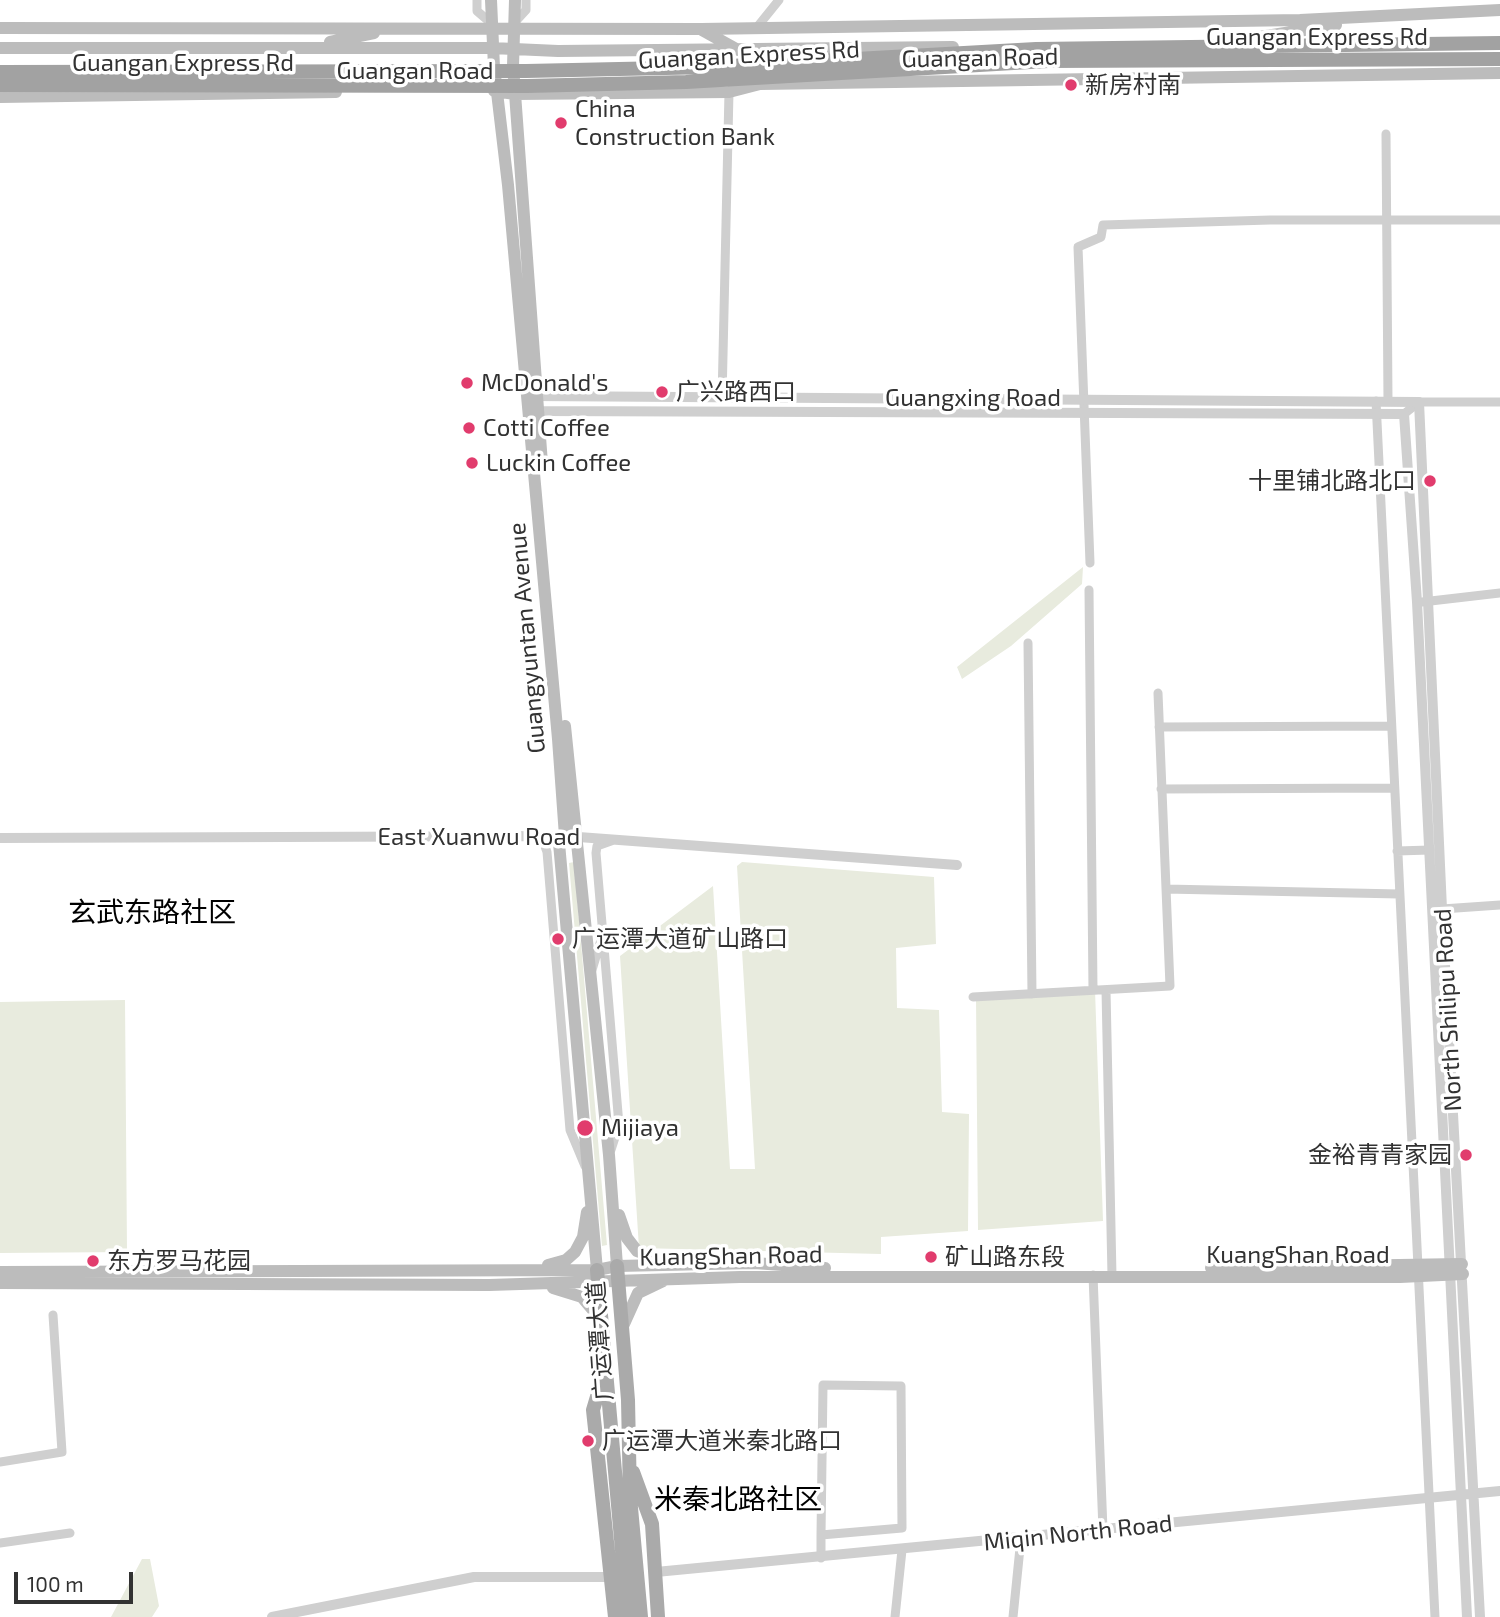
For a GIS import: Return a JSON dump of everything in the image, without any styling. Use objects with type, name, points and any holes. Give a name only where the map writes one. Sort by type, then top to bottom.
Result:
[{"type":"highway","name":"Guangan Express Rd","points":[[0,73],[526,71],[712,67],[1037,49],[1500,43]]},
{"type":"highway","name":"Guangan Express Rd","points":[[0,85],[540,85],[686,82],[1048,61],[1500,59]]},
{"type":"main road","name":"Guangyuntan Avenue","points":[[491,0],[492,48],[499,91],[532,402],[572,836],[591,972],[609,1155],[617,1272]]},
{"type":"main road","name":"Guangyuntan Avenue","points":[[515,0],[513,66],[532,402]]},
{"type":"main road","name":"Guangan Road","points":[[0,28],[491,25],[701,29],[758,26],[1300,20],[1500,10]]},
{"type":"main road","points":[[0,48],[738,51],[1261,39],[1385,16]]},
{"type":"main road","points":[[305,48],[398,27]]},
{"type":"main road","points":[[701,29],[738,51]]},
{"type":"main road","points":[[0,73],[1242,55],[1324,75]]},
{"type":"main road","points":[[1111,57],[1145,77]]},
{"type":"main road","name":"Guangan Road","points":[[0,97],[499,91],[515,94],[729,92],[760,84],[1500,73]]},
{"type":"main road","name":"Guangyuntan Avenue","points":[[572,836],[559,844],[584,1115],[586,1169],[598,1276]]},
{"type":"main road","points":[[612,1192],[627,1238],[637,1251],[650,1258],[691,1264]]},
{"type":"main road","points":[[524,1268],[558,1264],[575,1252],[583,1237],[589,1198]]},
{"type":"main road","name":"KuangShan Road","points":[[0,1283],[518,1284],[691,1264],[754,1263],[802,1268],[1112,1272],[1463,1269]]},
{"type":"main road","name":"KuangShan Road","points":[[0,1272],[524,1268],[598,1276]]},
{"type":"main road","name":"KuangShan Road","points":[[617,1272],[679,1278],[1093,1275],[1112,1272]]},
{"type":"main road","name":"广运潭大道","points":[[617,1272],[628,1400],[628,1462],[624,1497]]},
{"type":"main road","name":"广运潭大道","points":[[598,1276],[605,1372],[624,1497]]},
{"type":"main road","points":[[622,1338],[628,1310],[638,1293],[656,1283],[679,1278]]},
{"type":"main road","points":[[518,1284],[564,1290],[582,1297],[593,1310],[604,1350]]},
{"type":"main road","points":[[605,1372],[593,1410],[615,1617]]},
{"type":"main road","points":[[628,1462],[652,1524],[658,1617]]},
{"type":"main road","points":[[624,1497],[628,1617]]},
{"type":"main road","points":[[624,1497],[642,1617]]},
{"type":"street","points":[[477,0],[477,11],[491,25]]},
{"type":"street","points":[[514,26],[526,10],[526,0]]},
{"type":"street","points":[[758,26],[779,0]]},
{"type":"street","points":[[722,399],[729,92]]},
{"type":"street","points":[[1386,134],[1380,405],[1390,726],[1435,1617]]},
{"type":"street","points":[[1090,563],[1082,412],[1078,247],[1101,237],[1103,225],[1500,220]]},
{"type":"street","name":"Guangxing Road","points":[[532,402],[1083,398],[1380,405],[1404,414]]},
{"type":"street","name":"Guangxing Road","points":[[532,402],[1082,412],[1419,402]]},
{"type":"street","points":[[1404,414],[1419,402],[1500,402]]},
{"type":"street","name":"North Shilipu Road","points":[[1419,402],[1430,850],[1448,1270],[1480,1617]]},
{"type":"street","name":"North Shilipu Road","points":[[1404,414],[1423,602],[1463,1269],[1468,1494],[1467,1617]]},
{"type":"street","points":[[1089,590],[1093,990]]},
{"type":"street","points":[[1423,602],[1500,593]]},
{"type":"street","points":[[1028,643],[1032,994]]},
{"type":"street","points":[[974,997],[1170,986],[1158,693]]},
{"type":"street","points":[[1159,727],[1390,726]]},
{"type":"street","points":[[1161,789],[1393,788]]},
{"type":"street","points":[[530,836],[543,841],[547,852],[570,1130],[586,1169]]},
{"type":"street","name":"East Xuanwu Road","points":[[0,838],[572,836],[957,865]]},
{"type":"street","points":[[609,1155],[619,1125],[596,849],[604,842],[622,840]]},
{"type":"street","points":[[1397,851],[1430,850]]},
{"type":"street","points":[[1166,889],[1399,894]]},
{"type":"street","points":[[1442,909],[1500,905]]},
{"type":"street","points":[[591,972],[603,934]]},
{"type":"street","points":[[1106,990],[1112,1272]]},
{"type":"street","points":[[1093,1275],[1103,1530]]},
{"type":"street","points":[[0,1462],[62,1452],[53,1315]]},
{"type":"street","points":[[821,1535],[902,1528],[901,1386],[823,1385],[821,1535],[821,1558]]},
{"type":"street","name":"Miqin North Road","points":[[656,1573],[1500,1491]]},
{"type":"street","points":[[0,1543],[70,1533]]},
{"type":"street","points":[[1013,1617],[1021,1538]]},
{"type":"street","points":[[895,1617],[902,1550]]},
{"type":"street","points":[[272,1617],[474,1577],[612,1577]]},
{"type":"shaded area","points":[[1083,567],[1082,584],[1011,646],[962,679],[957,667]]},
{"type":"shaded area","points":[[574,862],[607,1245],[602,1246],[569,863]]},
{"type":"shaded area","points":[[742,862],[934,877],[936,944],[896,948],[897,1008],[939,1010],[942,1112],[969,1114],[968,1231],[881,1237],[881,1254],[639,1248],[620,956],[713,886],[730,1169],[755,1169],[737,866]]},
{"type":"shaded area","points":[[1095,990],[1103,1221],[978,1230],[976,997]]},
{"type":"shaded area","points":[[125,1000],[127,1252],[0,1253],[0,1002]]},
{"type":"shaded area","points":[[142,1559],[150,1559],[159,1606],[152,1617],[111,1617]]},
{"type":"place","name":"新房村南","points":[[1071,85]]},
{"type":"place","name":"China Construction Bank","points":[[561,123]]},
{"type":"place","name":"McDonald's","points":[[467,383]]},
{"type":"place","name":"广兴路西口","points":[[662,392]]},
{"type":"place","name":"Cotti Coffee","points":[[469,428]]},
{"type":"place","name":"Luckin Coffee","points":[[472,463]]},
{"type":"place","name":"十里铺北路北口","points":[[1430,481]]},
{"type":"place","name":"广运潭大道矿山路口","points":[[558,939]]},
{"type":"place","name":"Mijiaya","points":[[585,1128]]},
{"type":"place","name":"金裕青青家园","points":[[1466,1155]]},
{"type":"place","name":"矿山路东段","points":[[931,1257]]},
{"type":"place","name":"东方罗马花园","points":[[93,1261]]},
{"type":"place","name":"广运潭大道米秦北路口","points":[[588,1441]]},
{"type":"district","name":"玄武东路社区","points":[[152,913]]},
{"type":"district","name":"米秦北路社区","points":[[738,1500]]}]
